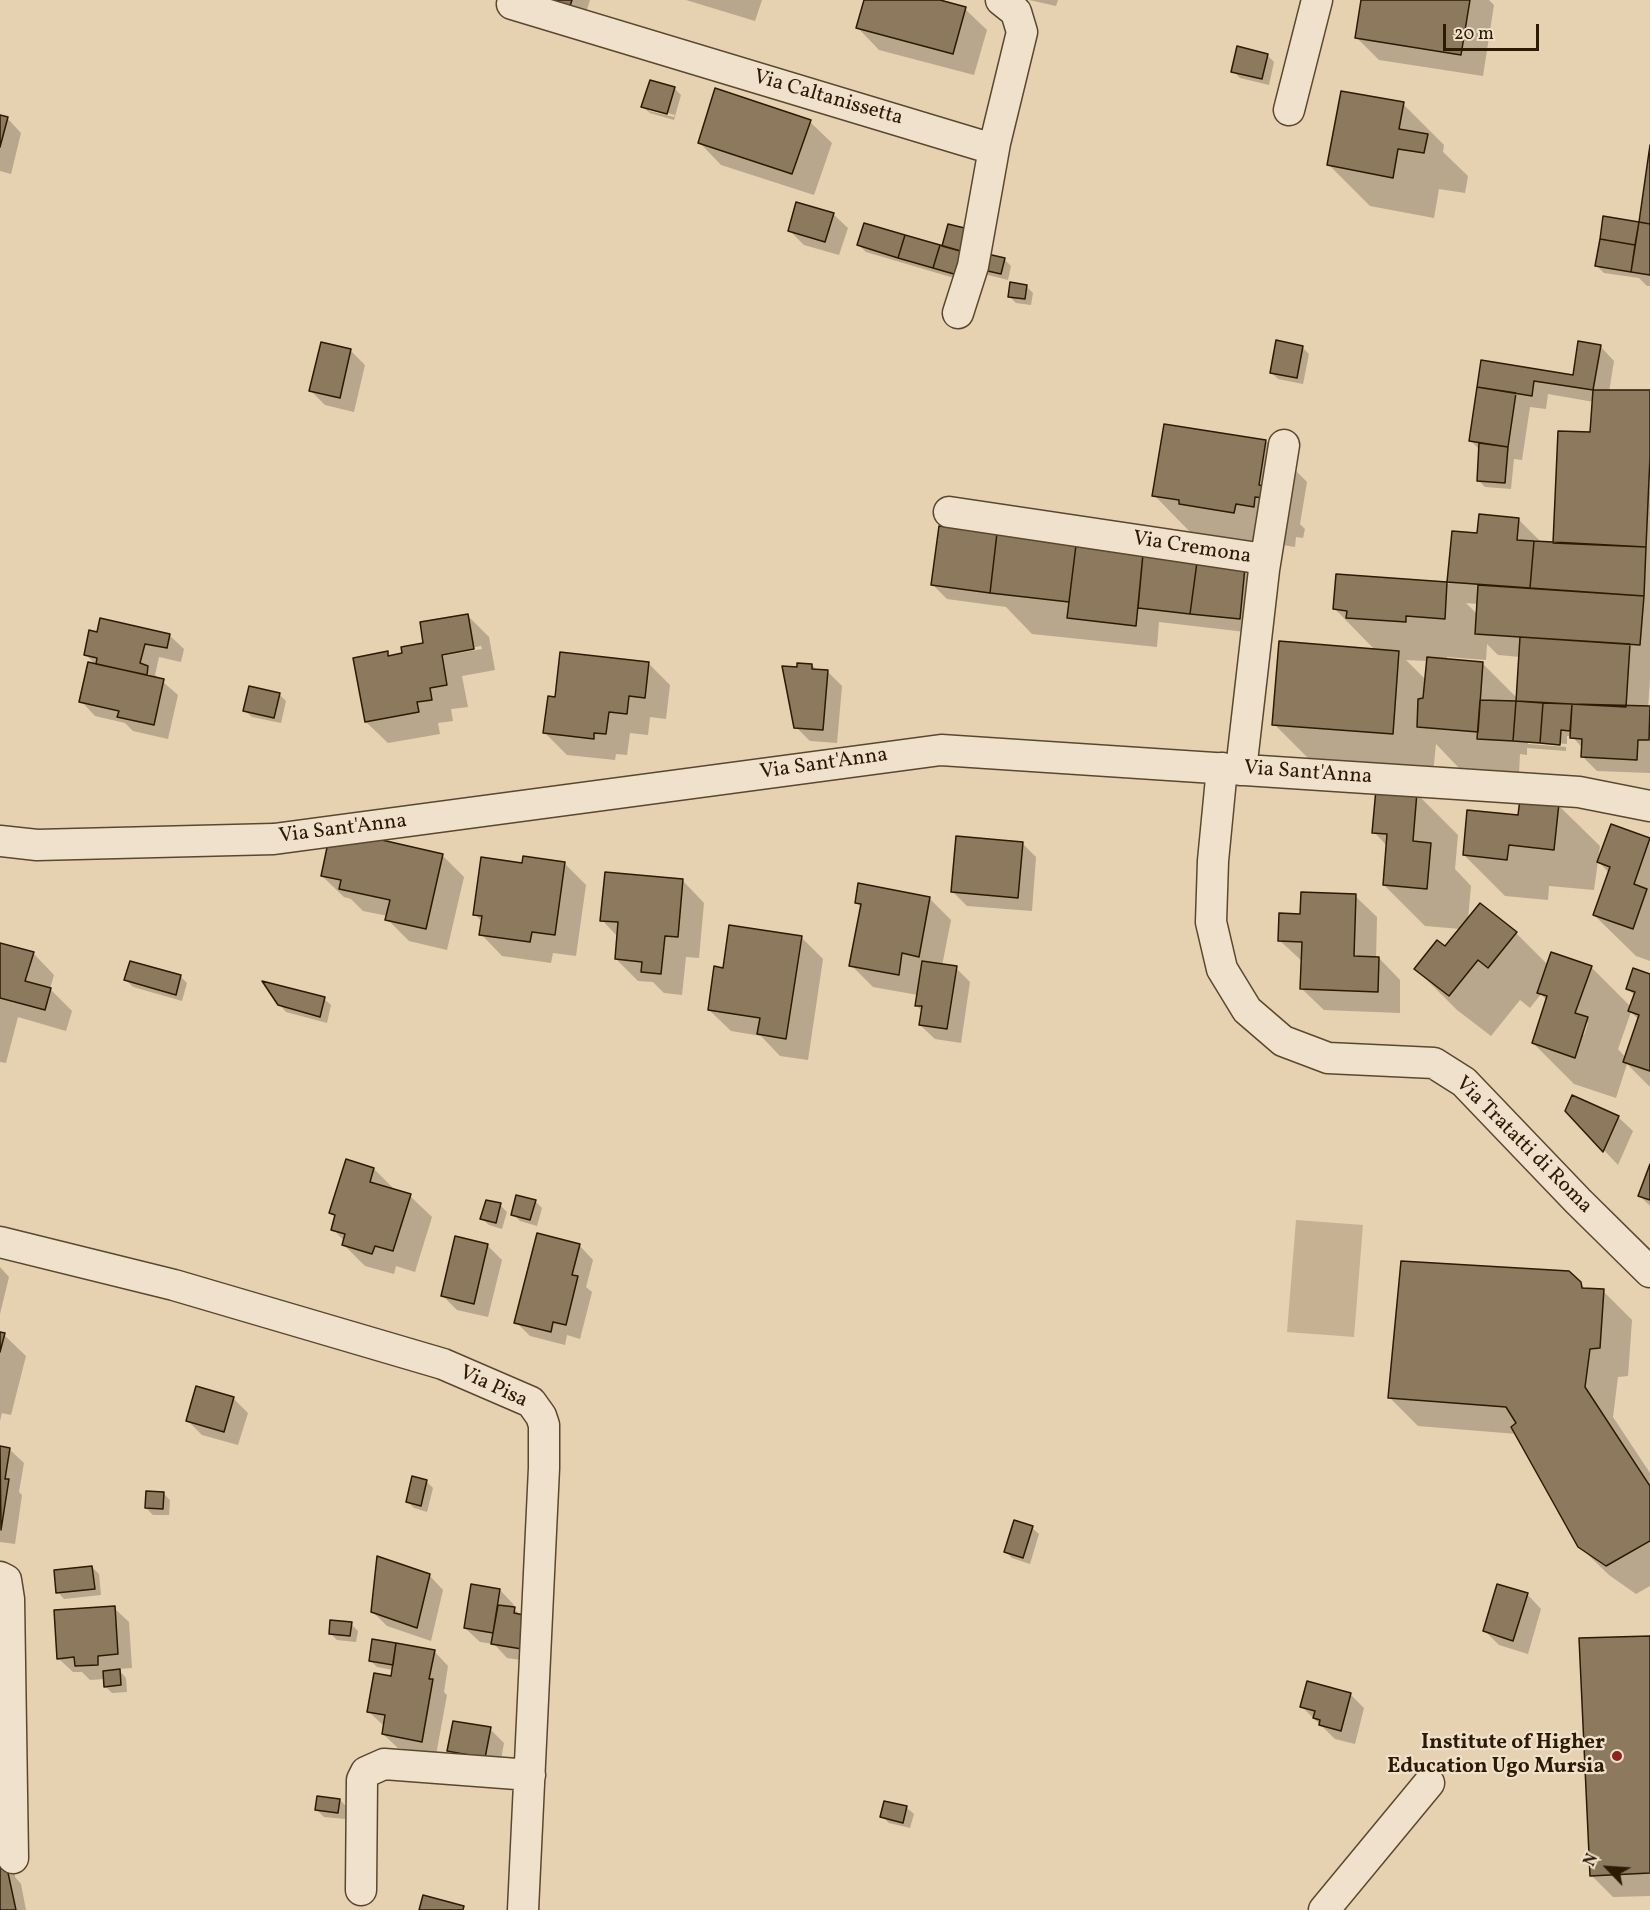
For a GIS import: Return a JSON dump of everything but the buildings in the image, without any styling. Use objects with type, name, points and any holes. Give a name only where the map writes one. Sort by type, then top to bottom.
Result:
[{"type":"street","points":[[958,313],[973,266],[995,143],[1022,32],[1016,12],[1001,0]]},
{"type":"street","points":[[1289,110],[1317,0]]},
{"type":"street","name":"Via Caltanissetta","points":[[512,4],[983,146],[995,143]]},
{"type":"street","points":[[1264,570],[1284,445]]},
{"type":"street","name":"Via Cremona","points":[[949,512],[1262,560],[1264,570],[1231,769]]},
{"type":"street","name":"Via Sant'Anna","points":[[0,842],[37,845],[274,839],[941,750],[1579,792],[1650,806]]},
{"type":"street","name":"Via Tratatti di Roma","points":[[1231,769],[1213,861],[1211,922],[1221,969],[1247,1010],[1283,1041],[1328,1058],[1434,1063],[1464,1082],[1650,1272]]},
{"type":"street","name":"Via Pisa","points":[[0,1242],[174,1285],[443,1364],[531,1402],[541,1416],[544,1425],[544,1468],[523,1910]]},
{"type":"street","points":[[0,1577],[6,1580],[9,1599],[13,1858]]},
{"type":"street","points":[[361,1890],[362,1780],[366,1772],[384,1764],[530,1775]]},
{"type":"street","points":[[1324,1910],[1429,1783]]},
{"type":"shaded area","points":[[1296,1220],[1363,1225],[1354,1337],[1287,1332]]},
{"type":"place","name":"Institute of Higher Education Ugo Mursia","points":[[1617,1756]]}]
